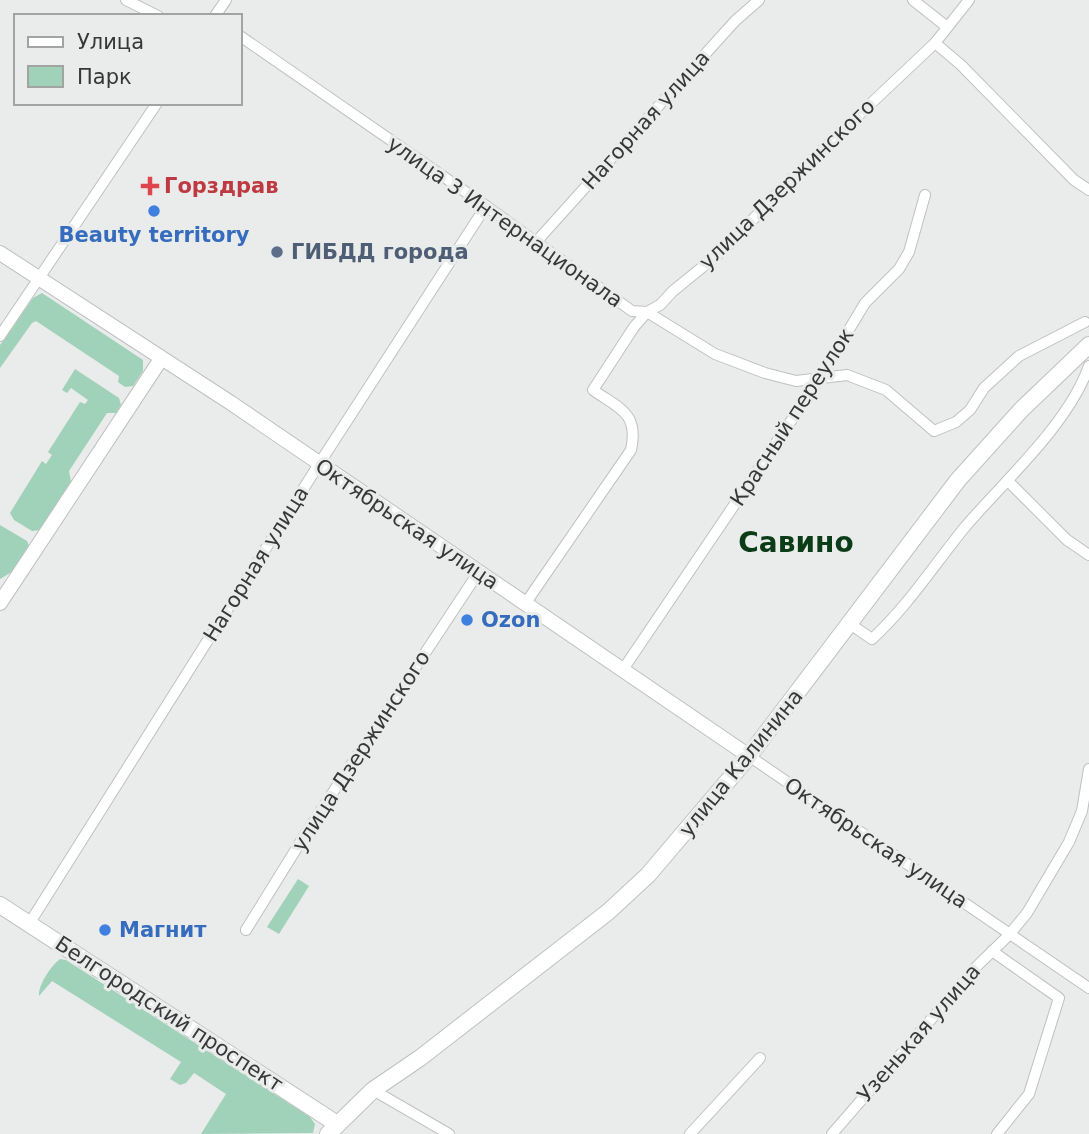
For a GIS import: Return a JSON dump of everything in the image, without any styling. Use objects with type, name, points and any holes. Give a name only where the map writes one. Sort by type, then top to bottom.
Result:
[{"type":"main road","name":"улица Калинина","points":[[333,1129],[373,1090],[420,1058],[608,912],[648,875],[749,756],[958,480],[1021,410],[1089,345]]},
{"type":"main road","name":"Белгородский проспект","points":[[0,905],[333,1129]]},
{"type":"street","points":[[126,0],[154,14]]},
{"type":"street","points":[[913,0],[947,27]]},
{"type":"street","name":"улица Дзержинского","points":[[525,604],[631,450],[635,433],[631,417],[593,390],[634,327],[648,312],[660,305],[726,248],[790,180],[935,43],[969,0]]},
{"type":"street","name":"Нагорная улица","points":[[536,242],[752,2]]},
{"type":"street","name":"улица 3 Интернационала","points":[[242,37],[486,206],[632,311],[648,312],[715,354],[765,373],[796,381],[847,376],[886,390],[934,431],[956,422],[970,410],[998,373],[1019,356],[1088,320]]},
{"type":"street","points":[[935,43],[961,65],[1074,180],[1089,190]]},
{"type":"street","points":[[0,336],[156,105]]},
{"type":"street","name":"Красный переулок","points":[[622,671],[820,378],[865,303],[899,269],[909,252],[925,195]]},
{"type":"street","name":"Нагорная улица","points":[[29,924],[319,464],[486,206]]},
{"type":"street","name":"Октябрьская улица","points":[[0,253],[319,464],[1089,988]]},
{"type":"street","points":[[0,603],[161,359]]},
{"type":"street","points":[[850,624],[872,639],[884,628],[963,529],[1008,481],[1065,411],[1089,366]]},
{"type":"street","points":[[1008,481],[1067,540],[1089,555]]},
{"type":"street","name":"улица Дзержинского","points":[[246,930],[306,833],[478,573]]},
{"type":"street","name":"Узенькая улица","points":[[832,1134],[1027,913],[1069,842],[1083,811],[1089,769]]},
{"type":"street","points":[[992,951],[1059,998],[1029,1094],[997,1134]]},
{"type":"street","points":[[690,1134],[760,1058]]},
{"type":"street","points":[[373,1090],[449,1134]]},
{"type":"green space","points":[[42,293],[143,360],[143,371],[133,386],[125,387],[118,382],[119,376],[36,321],[0,368],[0,345],[33,298]]},
{"type":"green space","points":[[75,369],[119,398],[121,405],[116,413],[107,413],[69,471],[71,482],[40,530],[32,531],[14,520],[10,513],[42,461],[46,464],[52,455],[48,452],[80,402],[85,404],[88,400],[71,388],[67,393],[62,390]]},
{"type":"green space","points":[[0,525],[27,541],[29,546],[15,570],[0,579]]},
{"type":"green space","points":[[298,879],[309,886],[279,934],[267,927]]},
{"type":"green space","points":[[60,959],[66,960],[310,1117],[315,1124],[313,1133],[201,1134],[226,1094],[194,1073],[186,1083],[180,1085],[170,1079],[181,1062],[52,981],[39,996],[46,976]]},
{"type":"place","name":"Горздрав","points":[[150,186]]},
{"type":"place","name":"Beauty territory","points":[[154,211]]},
{"type":"place","name":"ГИБДД города","points":[[277,252]]},
{"type":"place","name":"Ozon","points":[[467,620]]},
{"type":"place","name":"Магнит","points":[[105,930]]},
{"type":"district","name":"Савино","points":[[796,542]]}]
